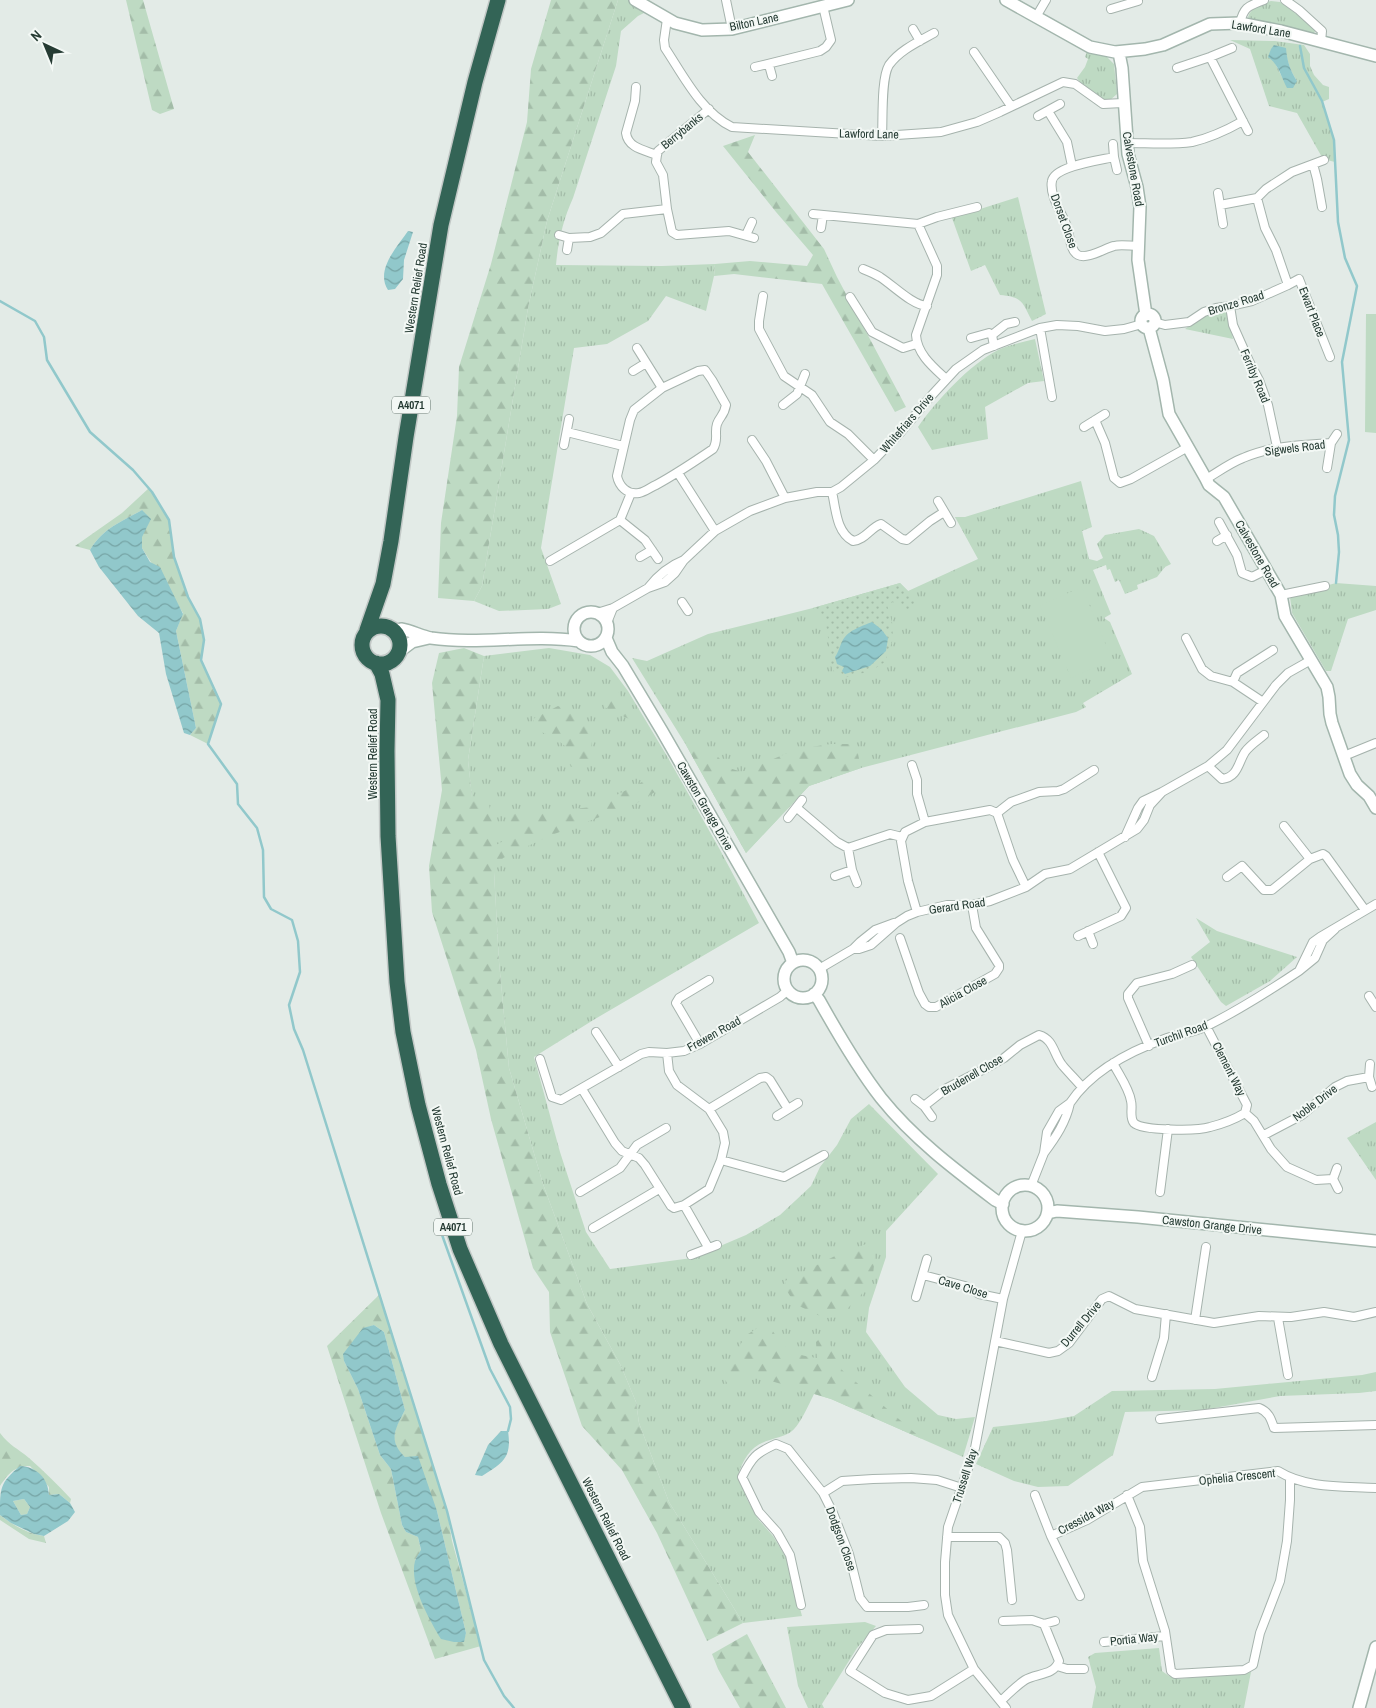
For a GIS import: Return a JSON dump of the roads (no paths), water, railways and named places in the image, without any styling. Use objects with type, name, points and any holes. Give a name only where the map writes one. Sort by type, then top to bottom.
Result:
[{"type":"highway","name":"Western Relief Road","points":[[367,630],[382,584],[391,541],[441,225],[475,82],[498,0]]},
{"type":"highway","name":"Western Relief Road","points":[[382,584],[382,609],[390,629]]},
{"type":"highway","points":[[367,630],[375,626],[390,629]]},
{"type":"highway","name":"A4071","points":[[390,629],[399,640],[396,655]]},
{"type":"highway","name":"A4071","points":[[367,630],[362,639],[361,646],[367,658],[376,663]]},
{"type":"highway","name":"Western Relief Road","points":[[396,655],[388,700],[387,751],[388,836],[397,982],[403,1032],[418,1104],[439,1184],[460,1248],[501,1344],[683,1708]]},
{"type":"highway","points":[[376,663],[386,663],[396,655]]},
{"type":"highway","name":"Western Relief Road","points":[[376,663],[382,674],[388,700]]},
{"type":"street","name":"Bilton Lane","points":[[635,0],[682,26],[702,30],[732,29],[848,0]]},
{"type":"street","points":[[726,0],[732,29]]},
{"type":"street","points":[[1006,0],[1090,47],[1119,53]]},
{"type":"street","points":[[1036,17],[1046,0]]},
{"type":"street","points":[[1240,23],[1244,10],[1264,0]]},
{"type":"street","points":[[1284,0],[1317,25],[1322,31],[1321,42]]},
{"type":"street","points":[[1111,9],[1122,2],[1138,1]]},
{"type":"street","points":[[755,68],[820,51],[826,46],[831,40],[823,6]]},
{"type":"street","name":"Lawford Lane","points":[[667,19],[664,40],[665,48],[699,98],[716,117],[726,124],[739,128],[882,136],[941,132],[977,122],[1063,82],[1075,84],[1103,104],[1123,102]]},
{"type":"street","name":"Lawford Lane","points":[[1119,53],[1163,45],[1210,24],[1240,23],[1281,31],[1376,56]]},
{"type":"street","points":[[914,29],[920,41]]},
{"type":"street","points":[[882,136],[884,79],[889,66],[903,51],[934,33]]},
{"type":"street","points":[[1177,68],[1232,48]]},
{"type":"street","points":[[974,52],[1011,106]]},
{"type":"street","name":"Calvestone Road","points":[[1119,53],[1122,68],[1126,142],[1140,207],[1137,246],[1138,260],[1148,322],[1164,380],[1170,414],[1206,479],[1224,497],[1282,594],[1285,616],[1327,687],[1332,723],[1350,774],[1357,785],[1369,796],[1376,808]]},
{"type":"street","points":[[1210,57],[1248,131]]},
{"type":"street","points":[[769,65],[772,76]]},
{"type":"street","name":"Berrybanks","points":[[636,87],[635,101],[626,133],[627,138],[636,147],[657,155]]},
{"type":"street","points":[[1038,116],[1060,104]]},
{"type":"street","name":"Berrybanks","points":[[709,109],[658,151],[656,162],[663,175],[672,232],[677,236],[685,236],[711,231],[729,231],[754,238]]},
{"type":"street","points":[[1048,111],[1067,142],[1072,166]]},
{"type":"street","points":[[1126,142],[1171,144],[1194,141],[1220,133],[1242,121]]},
{"type":"street","points":[[1113,144],[1117,170]]},
{"type":"street","name":"Dorset Close","points":[[1114,157],[1072,166],[1055,174],[1052,179],[1052,187],[1068,227],[1073,250],[1077,255],[1084,257],[1115,245],[1137,246]]},
{"type":"street","points":[[1220,205],[1257,198],[1266,189],[1292,172],[1324,160]]},
{"type":"street","points":[[1313,164],[1318,179],[1322,207]]},
{"type":"street","points":[[1218,193],[1223,224]]},
{"type":"street","points":[[1257,198],[1265,228],[1276,250],[1288,285]]},
{"type":"street","points":[[812,214],[918,224],[977,206]]},
{"type":"street","points":[[559,235],[569,238],[595,236],[623,214],[667,209]]},
{"type":"street","points":[[821,228],[823,216]]},
{"type":"street","points":[[746,235],[752,222]]},
{"type":"street","points":[[918,224],[937,266],[937,275],[916,335],[916,344],[921,353],[946,379]]},
{"type":"street","points":[[567,250],[569,238]]},
{"type":"street","points":[[863,269],[879,276],[913,302],[920,306],[927,306]]},
{"type":"street","name":"Ewart Place","points":[[1288,285],[1299,279],[1330,357]]},
{"type":"street","name":"Bronze Road","points":[[1148,322],[1165,325],[1189,322],[1204,312],[1252,301],[1288,285]]},
{"type":"street","points":[[763,296],[759,329],[784,376],[812,395],[830,422],[848,434],[874,460]]},
{"type":"street","points":[[850,297],[872,332],[902,348],[916,344]]},
{"type":"street","name":"Ferriby Road","points":[[1230,306],[1233,325],[1259,380],[1268,405],[1277,448]]},
{"type":"street","points":[[992,335],[1006,324],[1015,322]]},
{"type":"street","name":"Whitefriars Drive","points":[[832,492],[874,460],[956,368],[976,354],[1040,328],[1057,325],[1078,326],[1105,331],[1124,329],[1148,322]]},
{"type":"street","points":[[1040,328],[1052,397]]},
{"type":"street","points":[[971,338],[989,333],[992,335]]},
{"type":"street","points":[[992,335],[994,346]]},
{"type":"street","points":[[637,348],[662,388]]},
{"type":"street","points":[[633,371],[646,363]]},
{"type":"street","points":[[704,370],[726,405],[725,414],[717,425],[716,445],[713,449],[678,473],[640,493],[631,493],[618,483],[617,476],[623,446],[634,410],[662,388],[704,370]]},
{"type":"street","points":[[783,405],[797,394],[805,374]]},
{"type":"street","points":[[1084,427],[1104,414]]},
{"type":"street","points":[[564,445],[569,419]]},
{"type":"street","points":[[1095,420],[1103,437],[1114,478],[1120,483],[1132,479],[1188,447]]},
{"type":"street","points":[[567,432],[623,446]]},
{"type":"street","name":"Sigwels Road","points":[[1327,468],[1331,443],[1337,434]]},
{"type":"street","points":[[752,440],[786,498]]},
{"type":"street","name":"Sigwels Road","points":[[1206,479],[1245,457],[1277,448],[1331,443]]},
{"type":"street","points":[[678,473],[715,531]]},
{"type":"street","points":[[579,641],[574,633],[577,618],[586,612],[597,613],[613,608],[648,588],[656,578],[672,565],[684,560],[715,531],[750,511],[786,498],[817,492],[832,492],[840,526],[845,535],[854,541],[859,540],[872,528],[881,524],[902,539],[907,540],[944,512]]},
{"type":"street","points":[[550,561],[620,520],[631,493]]},
{"type":"street","points":[[938,501],[950,523]]},
{"type":"street","points":[[620,520],[645,540],[658,559]]},
{"type":"street","points":[[1218,522],[1239,559],[1240,568],[1244,575],[1252,577],[1266,570]]},
{"type":"street","points":[[1217,541],[1227,535]]},
{"type":"street","points":[[640,557],[652,550]]},
{"type":"street","points":[[1282,594],[1325,586]]},
{"type":"street","points":[[682,602],[688,611]]},
{"type":"street","points":[[607,623],[613,608]]},
{"type":"street","points":[[593,646],[606,638],[608,628],[607,623],[597,613]]},
{"type":"street","points":[[555,638],[575,623]]},
{"type":"street","points":[[390,629],[401,629],[430,638],[443,639],[555,638],[579,641],[612,652]]},
{"type":"street","points":[[396,655],[412,642],[430,638]]},
{"type":"street","name":"Cawston Grange Drive","points":[[606,638],[612,652],[623,666],[662,731],[754,890],[789,952],[793,963]]},
{"type":"street","points":[[1186,638],[1202,669],[1210,676],[1233,682],[1263,702]]},
{"type":"street","points":[[1233,682],[1237,673],[1273,650]]},
{"type":"street","name":"Gerard Road","points":[[819,968],[853,949],[876,930],[896,923],[907,916],[947,905],[990,901],[1026,887],[1045,874],[1070,869],[1125,837],[1143,801],[1208,766],[1226,750],[1288,673],[1311,660]]},
{"type":"street","points":[[1208,766],[1222,779],[1230,776],[1235,772],[1248,748],[1264,735]]},
{"type":"street","points":[[1344,756],[1376,743]]},
{"type":"street","points":[[912,765],[917,780],[917,794],[925,822]]},
{"type":"street","points":[[997,813],[1010,802],[1039,792],[1064,789],[1094,770]]},
{"type":"street","points":[[788,818],[802,800]]},
{"type":"street","points":[[797,808],[837,842],[848,848],[890,834],[902,837]]},
{"type":"street","points":[[917,912],[908,881],[901,842],[904,832],[925,822],[990,810],[997,813],[1013,860],[1026,887]]},
{"type":"street","points":[[1284,826],[1310,859]]},
{"type":"street","points":[[848,848],[852,870],[857,883]]},
{"type":"street","points":[[1078,936],[1121,916],[1126,908],[1098,852]]},
{"type":"street","points":[[1227,877],[1242,866],[1264,890],[1268,891],[1272,890],[1310,859],[1323,854],[1365,910]]},
{"type":"street","points":[[836,876],[852,870]]},
{"type":"street","name":"Alicia Close","points":[[900,938],[919,993],[925,1004],[936,1007],[995,974],[999,968],[976,928],[972,904]]},
{"type":"street","name":"Turchil Road","points":[[1031,1186],[1044,1153],[1047,1132],[1059,1111],[1070,1103],[1093,1076],[1113,1063],[1149,1046],[1168,1038],[1188,1034],[1206,1026],[1260,996],[1299,971],[1315,958],[1323,940],[1335,929],[1376,904]]},
{"type":"street","points":[[1088,931],[1093,944]]},
{"type":"street","points":[[804,960],[810,961],[819,968],[822,974],[821,985],[809,997],[797,997],[786,986],[785,975],[793,963],[804,960]]},
{"type":"street","points":[[1149,1046],[1128,994],[1137,983],[1172,974],[1192,965]]},
{"type":"street","points":[[700,1044],[676,1003],[679,998],[709,980]]},
{"type":"street","name":"Frewen Road","points":[[540,1058],[552,1097],[561,1100],[641,1054],[684,1051],[700,1044],[780,997],[788,990]]},
{"type":"street","points":[[814,994],[820,1000],[849,1052],[889,1107],[932,1152],[1003,1204]]},
{"type":"street","points":[[1369,996],[1376,1007]]},
{"type":"street","name":"Clement Way","points":[[1113,1063],[1131,1099],[1134,1123],[1148,1128],[1208,1128],[1245,1113],[1247,1105],[1206,1026]]},
{"type":"street","points":[[596,1032],[619,1068]]},
{"type":"street","name":"Brudenell Close","points":[[924,1106],[946,1088],[990,1066],[1004,1058],[1020,1044],[1039,1035],[1046,1038],[1062,1065],[1082,1087]]},
{"type":"street","points":[[582,1089],[615,1143],[622,1151],[639,1158],[646,1165],[659,1189],[674,1208],[684,1205],[709,1189],[721,1160],[724,1143],[722,1132],[710,1109],[677,1085],[669,1071],[667,1053]]},
{"type":"street","points":[[1370,1064],[1369,1077],[1372,1087]]},
{"type":"street","points":[[710,1109],[760,1078],[766,1077],[770,1080],[788,1110]]},
{"type":"street","name":"Noble Drive","points":[[1264,1135],[1302,1115],[1335,1087],[1347,1081],[1369,1077]]},
{"type":"street","points":[[915,1099],[924,1106],[932,1117]]},
{"type":"street","points":[[777,1116],[798,1103]]},
{"type":"street","points":[[1245,1113],[1254,1121],[1271,1149],[1288,1167],[1316,1180],[1333,1179]]},
{"type":"street","points":[[580,1192],[620,1168],[637,1145],[666,1128]]},
{"type":"street","points":[[1160,1192],[1168,1129]]},
{"type":"street","points":[[721,1160],[784,1177],[824,1155]]},
{"type":"street","points":[[1337,1168],[1333,1179],[1338,1189]]},
{"type":"street","points":[[1020,1186],[1031,1186],[1042,1193],[1048,1206],[1048,1212],[1041,1225],[1029,1231],[1022,1231],[1016,1229],[1007,1221],[1004,1216],[1003,1204],[1011,1190],[1020,1186]]},
{"type":"street","points":[[593,1228],[659,1189]]},
{"type":"street","points":[[684,1205],[708,1248]]},
{"type":"street","name":"Cawston Grange Drive","points":[[1048,1212],[1138,1217],[1376,1241]]},
{"type":"street","name":"Trussell Way","points":[[1006,1708],[974,1669],[948,1615],[945,1595],[945,1562],[948,1527],[972,1458],[979,1430],[1003,1299],[1022,1231]]},
{"type":"street","points":[[691,1255],[717,1245]]},
{"type":"street","points":[[1195,1320],[1206,1247]]},
{"type":"street","name":"Cave Close","points":[[916,1297],[927,1259]]},
{"type":"street","name":"Cave Close","points":[[922,1275],[965,1286],[979,1294],[1003,1299]]},
{"type":"street","name":"Durrell Drive","points":[[995,1341],[1049,1353],[1058,1351],[1069,1343],[1102,1299],[1109,1296],[1135,1309],[1195,1320],[1224,1322],[1259,1316],[1278,1318],[1324,1312],[1354,1317],[1376,1312]]},
{"type":"street","points":[[1152,1377],[1164,1338],[1166,1314]]},
{"type":"street","points":[[1278,1318],[1288,1375]]},
{"type":"street","points":[[1160,1419],[1259,1408],[1270,1416],[1274,1428],[1376,1425]]},
{"type":"street","name":"Dodgson Close","points":[[801,1605],[790,1555],[777,1532],[759,1512],[742,1477],[751,1460],[761,1450],[776,1444],[788,1449],[823,1493],[849,1554],[860,1598],[867,1607],[924,1605]]},
{"type":"street","name":"Ophelia Crescent","points":[[1127,1495],[1142,1487],[1278,1471],[1290,1479],[1308,1484],[1376,1488]]},
{"type":"street","points":[[823,1493],[842,1481],[880,1479],[912,1478],[938,1480],[962,1488]]},
{"type":"street","points":[[1127,1495],[1140,1526],[1144,1561],[1157,1601],[1170,1671],[1175,1674],[1244,1670],[1253,1664],[1260,1633],[1280,1581],[1286,1541],[1290,1479]]},
{"type":"street","points":[[1035,1495],[1051,1536]]},
{"type":"street","name":"Cressida Way","points":[[1080,1596],[1051,1536],[1087,1520],[1127,1495]]},
{"type":"street","points":[[947,1537],[999,1537],[1005,1543],[1007,1550],[1012,1600]]},
{"type":"street","points":[[1003,1621],[1032,1620],[1044,1624],[1055,1621]]},
{"type":"street","points":[[1000,1701],[1027,1678],[1050,1672],[1057,1666],[1059,1661],[1044,1624]]},
{"type":"street","points":[[919,1629],[886,1630],[873,1635],[850,1671],[886,1693],[909,1704],[931,1696],[974,1669]]},
{"type":"street","name":"Portia Way","points":[[1104,1642],[1165,1636]]},
{"type":"street","points":[[1359,1708],[1376,1647]]},
{"type":"street","points":[[1057,1666],[1066,1669],[1084,1669]]},
{"type":"water","points":[[1274,45],[1286,48],[1289,65],[1297,81],[1293,88],[1287,88],[1277,67],[1268,57]]},
{"type":"water","points":[[408,231],[413,232],[404,260],[403,279],[395,289],[388,290],[384,275],[386,267],[393,251]]},
{"type":"water","points":[[142,510],[151,519],[142,537],[142,548],[150,562],[160,567],[183,614],[176,631],[196,728],[190,735],[184,733],[166,674],[159,633],[138,616],[99,567],[90,550],[95,542],[107,531]]},
{"type":"water","points":[[872,622],[888,638],[886,651],[870,666],[845,674],[842,671],[844,667],[837,664],[835,657],[844,638],[859,627]]},
{"type":"water","points":[[374,1325],[384,1332],[405,1410],[396,1428],[396,1445],[405,1457],[418,1456],[437,1511],[466,1633],[464,1642],[441,1639],[421,1601],[417,1591],[414,1570],[415,1560],[421,1550],[418,1537],[406,1532],[402,1525],[391,1469],[380,1455],[358,1389],[344,1361],[343,1354],[363,1328]]},
{"type":"water","points":[[501,1431],[508,1431],[509,1448],[507,1454],[501,1463],[482,1476],[475,1475],[488,1445]]},
{"type":"water","points":[[20,1466],[32,1469],[40,1474],[46,1483],[49,1495],[59,1494],[70,1503],[75,1512],[68,1521],[44,1536],[34,1534],[11,1523],[0,1515],[2,1486],[8,1477]],"holes":[[[24,1499],[30,1507],[27,1514],[21,1515],[13,1501]]]},
{"type":"waterway","points":[[1300,46],[1304,68],[1322,101],[1334,140],[1338,222],[1345,258],[1357,286],[1342,362],[1349,440],[1335,496],[1334,515],[1339,552],[1336,583]]},
{"type":"waterway","points":[[0,301],[35,321],[44,337],[47,360],[90,432],[133,470],[152,492],[169,520],[174,557],[188,597],[200,619],[204,640],[201,660],[221,704],[208,744],[237,784],[238,804],[257,828],[263,850],[264,897],[271,909],[292,920],[298,941],[300,972],[289,1005],[294,1029],[303,1050],[447,1511],[484,1660],[504,1696],[514,1708]]},
{"type":"waterway","points":[[441,1232],[490,1369],[510,1407],[511,1419],[508,1431]]}]
